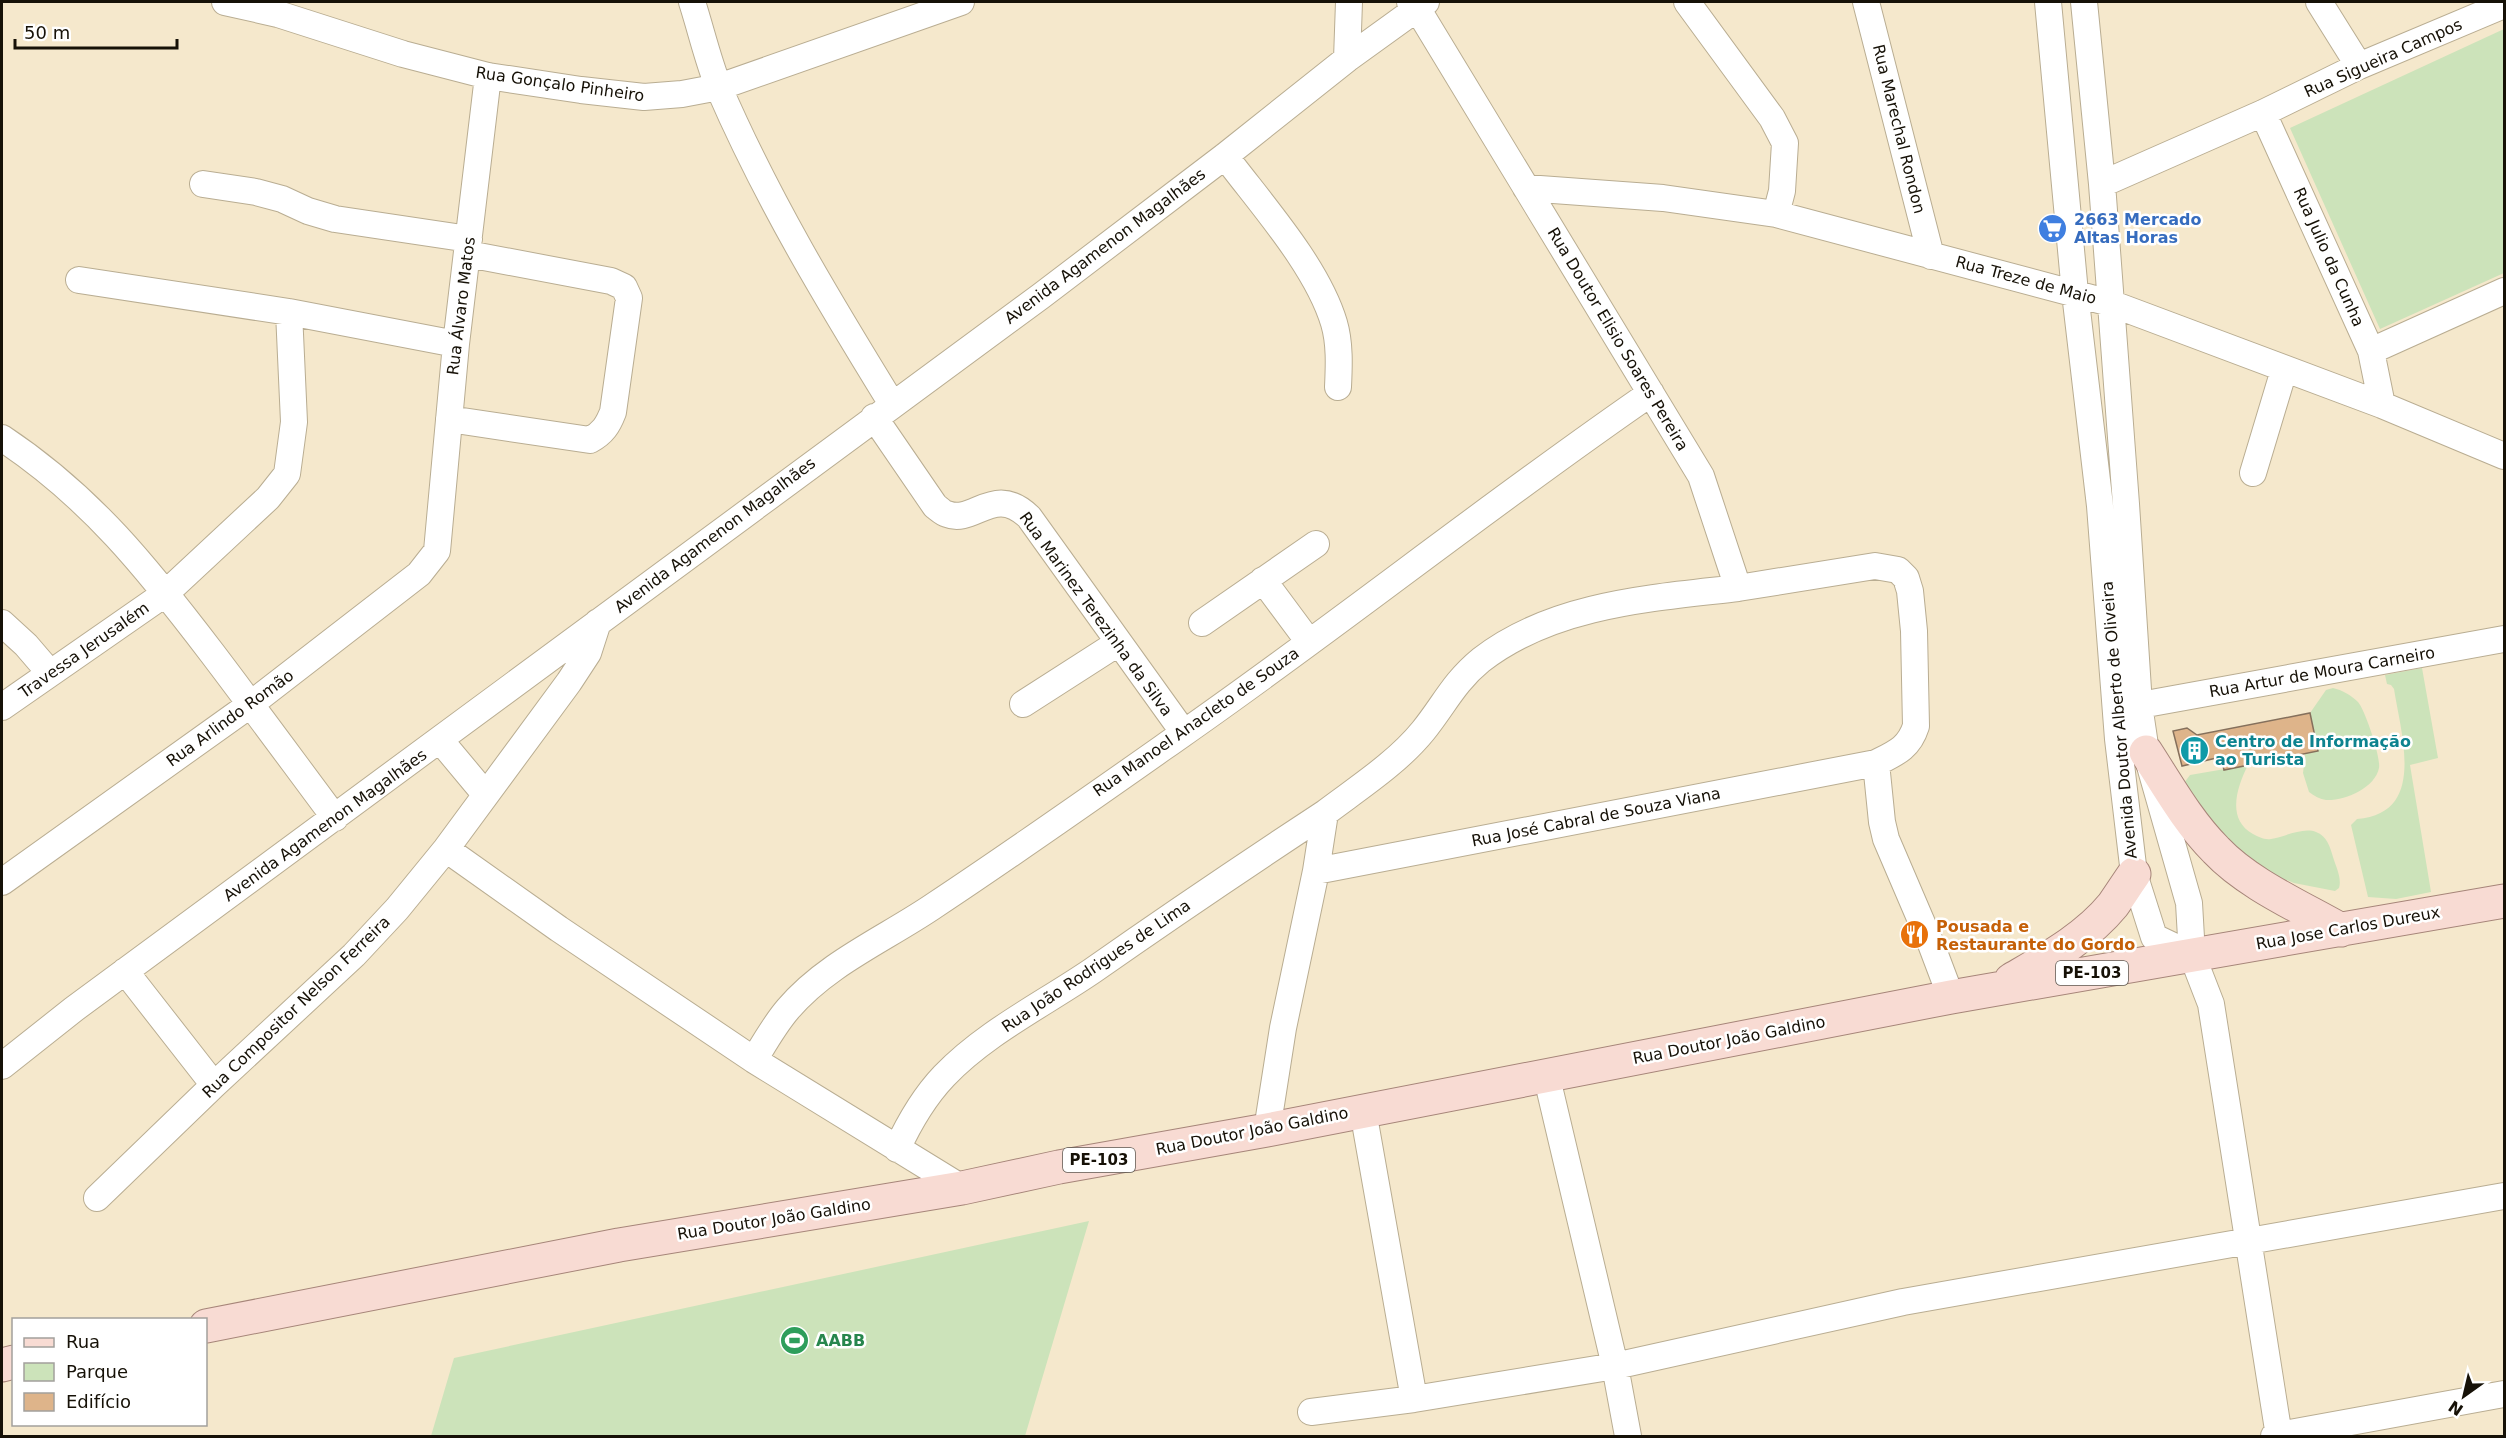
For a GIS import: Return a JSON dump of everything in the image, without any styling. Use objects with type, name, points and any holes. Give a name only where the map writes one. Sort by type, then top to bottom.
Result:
[{"type":"main road","points":[[2146,752],[2191,821],[2216,851],[2236,868],[2342,930]]},
{"type":"main road","points":[[1991,992],[2059,952],[2086,932],[2112,906],[2134,874]]},
{"type":"main road","name":"Rua Jose Carlos Dureux","points":[[2192,955],[2505,901]]},
{"type":"main road","name":"Rua Doutor João Galdino","points":[[207,1326],[619,1245],[962,1188],[1059,1167],[1267,1130],[1951,997],[1991,992],[2192,955]]},
{"type":"street","name":"Rua Gonçalo Pinheiro","points":[[225,2],[278,14],[403,54],[488,76],[644,97],[682,94],[719,87],[961,2]]},
{"type":"street","points":[[692,2],[719,87],[770,197],[883,410]]},
{"type":"street","points":[[1347,59],[1349,2]]},
{"type":"street","points":[[1687,2],[1772,118],[1785,143],[1782,191],[1776,214]]},
{"type":"street","name":"Rua Marechal Rondon","points":[[1866,2],[1931,256]]},
{"type":"street","name":"Avenida Doutor Alberto de Oliveira","points":[[2048,2],[2075,293],[2127,708],[2146,752],[2189,903],[2192,955],[2154,937],[2134,874],[2127,708],[2126,504],[2102,184],[2084,2]]},
{"type":"street","points":[[2319,2],[2359,66]]},
{"type":"street","name":"Avenida Agamenon Magalhães","points":[[2,1066],[125,971],[1050,289],[1225,156],[1417,4]]},
{"type":"street","name":"Rua Doutor Elisio Soares Pereira","points":[[1417,4],[1701,476],[1738,588]]},
{"type":"street","name":"Rua Sigueira Campos","points":[[2102,184],[2264,113],[2359,66],[2505,5]]},
{"type":"street","name":"Rua Álvaro Matos","points":[[440,536],[456,344],[488,76]]},
{"type":"street","name":"Rua Julio da Cunha","points":[[2264,113],[2371,351],[2382,405]]},
{"type":"street","points":[[1225,156],[1293,247],[1323,294],[1335,324],[1339,359],[1338,387]]},
{"type":"street","points":[[203,184],[274,196],[308,211],[335,219],[469,247],[611,281],[624,287],[628,298],[612,412],[608,425],[600,435],[590,440],[449,419]]},
{"type":"street","name":"Rua Treze de Maio","points":[[1526,188],[1663,198],[1776,214],[2075,293],[2110,303],[2382,405],[2505,456]]},
{"type":"street","points":[[79,280],[289,312],[456,344]]},
{"type":"street","points":[[2371,351],[2505,291]]},
{"type":"street","name":"Travessa Jerusalém","points":[[2,707],[166,593],[268,498],[287,474],[294,422],[289,312]]},
{"type":"street","points":[[2253,473],[2284,370]]},
{"type":"street","name":"Rua Manoel Anacleto de Souza","points":[[754,1060],[770,1032],[789,1007],[815,984],[849,959],[933,907],[1184,733],[1529,478],[1651,393]]},
{"type":"street","name":"Rua Marinez Terezinha da Silva","points":[[883,410],[935,506],[948,515],[958,516],[999,503],[1019,508],[1029,517],[1184,733]]},
{"type":"street","points":[[2,438],[80,498],[110,527],[166,593],[335,818]]},
{"type":"street","points":[[2100,506],[2126,504]]},
{"type":"street","name":"Rua Arlindo Romão","points":[[2,882],[251,704],[419,574],[436,551],[440,536]]},
{"type":"street","points":[[1202,623],[1316,544]]},
{"type":"street","name":"Rua José Cabral de Souza Viana","points":[[1316,871],[1876,763],[1902,748],[1912,739],[1916,726],[1914,631],[1910,591],[1906,578],[1898,570],[1875,566],[1738,588]]},
{"type":"street","points":[[1263,580],[1309,642]]},
{"type":"street","name":"Rua João Rodrigues de Lima","points":[[897,1149],[926,1098],[963,1058],[997,1032],[1082,978],[1198,897],[1325,813],[1414,741],[1448,694],[1482,660],[1536,628],[1568,616],[1646,598],[1738,588]]},
{"type":"street","name":"Rua Compositor Nelson Ferreira","points":[[97,1198],[354,955],[397,909],[446,849],[569,682],[588,653],[598,622]]},
{"type":"street","points":[[2,623],[26,645],[50,673]]},
{"type":"street","name":"Rua Artur de Moura Carneiro","points":[[2127,708],[2505,639]]},
{"type":"street","points":[[1023,704],[1118,644]]},
{"type":"street","points":[[440,740],[485,794]]},
{"type":"street","points":[[1876,763],[1886,839],[1951,997]]},
{"type":"street","points":[[1267,1130],[1283,1028],[1316,871],[1325,813]]},
{"type":"street","points":[[446,849],[559,929],[754,1060],[962,1188]]},
{"type":"street","points":[[2192,955],[2211,1004],[2277,1436],[2505,1394]]},
{"type":"street","points":[[125,971],[214,1085]]},
{"type":"street","points":[[1546,1074],[1615,1366],[1628,1437]]},
{"type":"street","points":[[1363,1111],[1414,1399]]},
{"type":"street","points":[[1311,1412],[1414,1399],[1615,1366],[1903,1302],[2505,1196]]},
{"type":"green space","points":[[2504,29],[2504,273],[2380,329],[2290,128]]},
{"type":"green space","points":[[2422,668],[2438,758],[2410,765],[2431,892],[2396,899],[2368,897],[2351,825],[2357,819],[2379,814],[2393,803],[2401,788],[2404,769],[2404,749],[2394,689],[2387,684],[2385,675]]},
{"type":"green space","points":[[2333,688],[2349,695],[2361,707],[2375,744],[2379,768],[2372,782],[2358,792],[2334,800],[2326,800],[2309,792],[2303,773],[2310,713],[2326,690]]},
{"type":"green space","points":[[2248,765],[2240,783],[2236,802],[2239,820],[2253,834],[2266,839],[2305,831],[2320,834],[2329,846],[2340,880],[2339,888],[2335,891],[2294,883],[2266,872],[2242,856],[2181,787],[2190,775]]},
{"type":"green space","name":"AABB","points":[[1089,1221],[1025,1436],[431,1436],[454,1358]]},
{"type":"building","points":[[2310,713],[2318,751],[2224,770],[2221,757],[2182,766],[2173,731],[2187,728],[2197,735]]},
{"type":"place","name":"2663 Mercado Altas Horas","points":[[2053,228]]},
{"type":"place","name":"Centro de Informação ao Turista","points":[[2194,750]]},
{"type":"place","name":"Pousada e Restaurante do Gordo","points":[[1915,935]]},
{"type":"place","name":"AABB","points":[[795,1340]]}]
